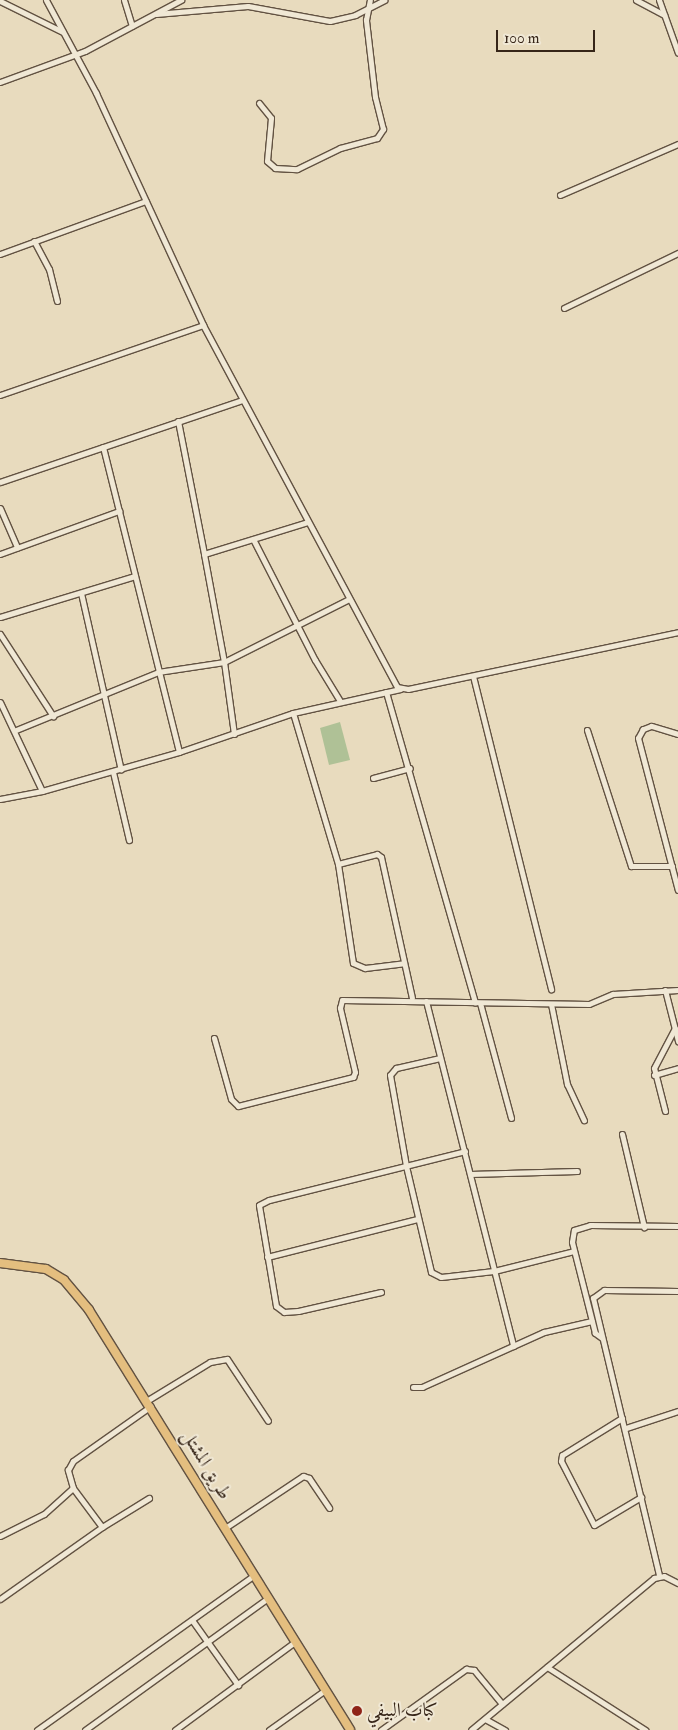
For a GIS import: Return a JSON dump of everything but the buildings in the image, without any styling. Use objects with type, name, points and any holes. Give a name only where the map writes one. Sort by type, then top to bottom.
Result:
[{"type":"main road","name":"طريق المشتل","points":[[0,1263],[46,1269],[64,1280],[93,1315],[150,1403],[350,1730]]},
{"type":"street","points":[[46,0],[76,54],[203,325],[349,599],[400,689]]},
{"type":"street","points":[[124,0],[132,26]]},
{"type":"street","points":[[0,82],[76,54],[181,0]]},
{"type":"street","points":[[258,103],[271,118],[267,161],[275,168],[297,169],[340,148],[378,138],[383,130],[375,97],[366,20],[370,0]]},
{"type":"street","points":[[156,14],[248,6],[330,21],[342,19],[384,0]]},
{"type":"street","points":[[636,0],[664,15]]},
{"type":"street","points":[[659,0],[678,54]]},
{"type":"street","points":[[0,1],[64,32]]},
{"type":"street","points":[[560,196],[678,144]]},
{"type":"street","points":[[0,254],[146,201]]},
{"type":"street","points":[[34,241],[49,269],[57,301]]},
{"type":"street","points":[[564,308],[678,253]]},
{"type":"street","points":[[0,395],[203,325]]},
{"type":"street","points":[[0,482],[242,400]]},
{"type":"street","points":[[178,421],[224,662],[234,734]]},
{"type":"street","points":[[103,446],[179,752]]},
{"type":"street","points":[[0,508],[17,547]]},
{"type":"street","points":[[0,554],[119,512]]},
{"type":"street","points":[[204,554],[308,522]]},
{"type":"street","points":[[253,539],[296,625],[340,701]]},
{"type":"street","points":[[0,617],[135,576]]},
{"type":"street","points":[[81,593],[121,770]]},
{"type":"street","points":[[16,730],[158,672],[224,662],[349,599]]},
{"type":"street","points":[[0,799],[42,791],[121,770],[293,713],[340,701],[473,676],[678,632]]},
{"type":"street","points":[[0,634],[53,716]]},
{"type":"street","points":[[473,676],[551,989]]},
{"type":"street","points":[[386,692],[410,768],[511,1118]]},
{"type":"street","points":[[0,702],[16,730],[42,791]]},
{"type":"street","points":[[293,713],[338,864],[353,963],[364,968],[404,963]]},
{"type":"street","points":[[678,734],[652,726],[643,729],[638,738],[676,875],[678,890]]},
{"type":"street","points":[[587,730],[631,866],[672,866]]},
{"type":"street","points":[[372,778],[410,768]]},
{"type":"street","points":[[113,772],[129,840]]},
{"type":"street","points":[[338,864],[378,854],[382,857],[412,998]]},
{"type":"street","points":[[665,990],[678,1041]]},
{"type":"street","points":[[214,1038],[231,1099],[238,1106],[353,1077],[355,1072],[339,1002],[348,999],[412,998],[426,1001],[477,1003],[592,1004],[613,994],[678,990]]},
{"type":"street","points":[[426,1001],[513,1346]]},
{"type":"street","points":[[551,1004],[567,1084],[584,1120]]},
{"type":"street","points":[[665,1111],[654,1075],[658,1057],[675,1028]]},
{"type":"street","points":[[440,1058],[396,1068],[390,1075],[417,1219],[433,1275],[494,1270],[574,1251]]},
{"type":"street","points":[[654,1075],[678,1068]]},
{"type":"street","points":[[622,1134],[644,1227]]},
{"type":"street","points":[[381,1292],[317,1308],[284,1312],[276,1306],[258,1210],[262,1202],[464,1151]]},
{"type":"street","points":[[470,1174],[577,1172]]},
{"type":"street","points":[[267,1257],[417,1219]]},
{"type":"street","points":[[602,1338],[596,1336],[574,1251],[572,1236],[580,1226],[678,1226]]},
{"type":"street","points":[[659,1576],[626,1428],[593,1298],[600,1291],[678,1291]]},
{"type":"street","points":[[413,1387],[422,1387],[544,1332],[592,1321]]},
{"type":"street","points":[[102,1527],[73,1488],[68,1470],[73,1461],[150,1403],[210,1362],[227,1359],[268,1421]]},
{"type":"street","points":[[626,1428],[678,1411]]},
{"type":"street","points":[[622,1418],[562,1455],[561,1460],[594,1525],[641,1497]]},
{"type":"street","points":[[225,1528],[303,1476],[309,1478],[329,1508]]},
{"type":"street","points":[[0,1536],[44,1514],[73,1488]]},
{"type":"street","points":[[0,1599],[102,1527],[149,1498]]},
{"type":"street","points":[[37,1730],[254,1575]]},
{"type":"street","points":[[659,1576],[678,1583]]},
{"type":"street","points":[[471,1730],[659,1576]]},
{"type":"street","points":[[85,1730],[268,1598]]},
{"type":"street","points":[[192,1620],[238,1685]]},
{"type":"street","points":[[175,1730],[295,1642]]},
{"type":"street","points":[[547,1667],[645,1730]]},
{"type":"street","points":[[381,1730],[466,1669],[474,1670],[502,1704]]},
{"type":"street","points":[[269,1730],[325,1690]]},
{"type":"street","points":[[485,1719],[505,1730]]},
{"type":"green space","points":[[340,722],[350,760],[329,765],[320,728]]},
{"type":"place","name":"كباب البيفي","points":[[357,1711]]}]
